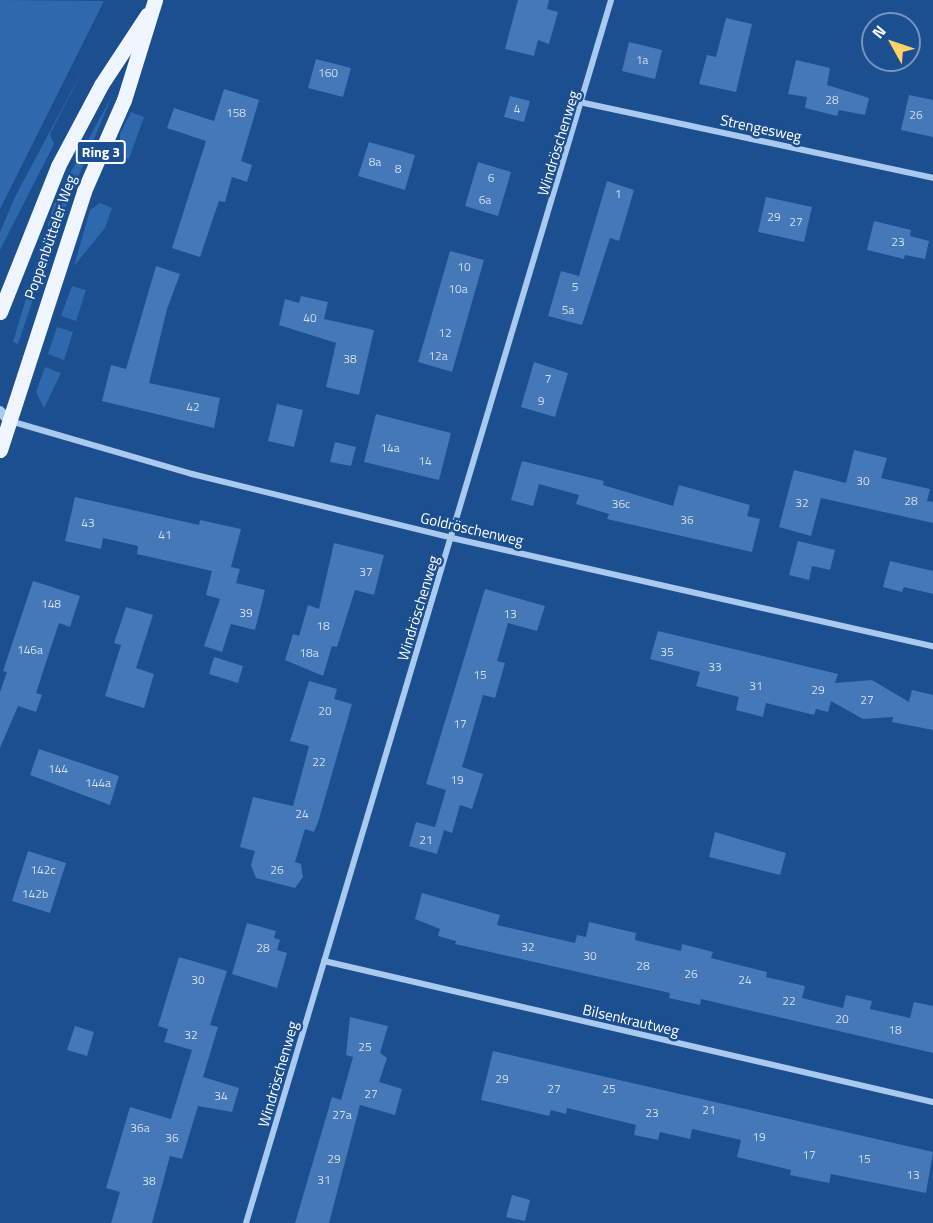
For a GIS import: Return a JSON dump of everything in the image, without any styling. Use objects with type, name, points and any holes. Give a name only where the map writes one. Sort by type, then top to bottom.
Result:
[{"type":"main road","name":"Poppenbütteler Weg","points":[[0,312],[58,166],[101,85],[154,2]]},
{"type":"main road","name":"Poppenbütteler Weg","points":[[0,450],[3,417],[84,191],[124,100],[154,2]]},
{"type":"street","name":"Windröschenweg","points":[[246,1223],[452,538],[517,310],[584,103],[611,0]]},
{"type":"street","name":"Strengesweg","points":[[584,103],[933,178]]},
{"type":"street","name":"Goldröschenweg","points":[[3,417],[192,474],[452,538],[933,646]]},
{"type":"street","name":"Bilsenkrautweg","points":[[324,961],[933,1102]]},
{"type":"shaded area","points":[[0,0],[104,1],[0,209]]},
{"type":"shaded area","points":[[89,58],[50,134],[54,144],[0,250],[0,232],[16,195]]},
{"type":"shaded area","points":[[112,96],[58,225],[18,344],[13,342],[55,201]]},
{"type":"shaded area","points":[[131,112],[144,117],[129,159],[120,156],[120,134]]},
{"type":"shaded area","points":[[100,203],[112,208],[105,228],[74,266],[90,210]]},
{"type":"shaded area","points":[[72,286],[86,290],[76,321],[61,316]]},
{"type":"shaded area","points":[[57,327],[73,332],[64,360],[48,354]]},
{"type":"shaded area","points":[[45,367],[61,373],[44,408],[36,392]]},
{"type":"building","points":[[518,0],[549,0],[547,9],[558,12],[549,44],[538,40],[534,56],[505,49]]},
{"type":"building","points":[[726,18],[752,24],[736,92],[699,84],[707,55],[716,57]]},
{"type":"building","points":[[629,42],[662,50],[655,79],[622,71]]},
{"type":"building","points":[[316,59],[351,68],[343,97],[308,88]]},
{"type":"building","points":[[796,60],[830,68],[827,85],[869,98],[865,115],[839,110],[837,116],[805,108],[807,97],[788,94]]},
{"type":"building","points":[[224,89],[259,100],[241,161],[252,165],[247,182],[232,177],[225,202],[219,201],[200,257],[172,248],[206,141],[167,128],[174,108],[214,121]]},
{"type":"building","points":[[909,95],[933,100],[933,137],[901,130]]},
{"type":"building","points":[[510,96],[530,101],[524,122],[504,117]]},
{"type":"building","points":[[369,142],[415,155],[405,190],[358,176]]},
{"type":"building","points":[[478,162],[511,172],[498,216],[465,206]]},
{"type":"building","points":[[607,181],[634,190],[619,241],[610,238],[582,325],[548,316],[561,271],[579,276]]},
{"type":"building","points":[[766,197],[812,207],[804,242],[758,232]]},
{"type":"building","points":[[874,221],[911,230],[910,236],[929,241],[925,259],[905,255],[904,259],[867,250]]},
{"type":"building","points":[[450,251],[484,260],[452,372],[418,362]]},
{"type":"building","points":[[156,266],[180,274],[167,309],[149,383],[220,398],[214,428],[102,401],[111,365],[126,369]]},
{"type":"building","points":[[301,296],[328,302],[324,319],[374,330],[359,395],[326,387],[336,343],[279,325],[285,299],[299,303]]},
{"type":"building","points":[[534,362],[568,373],[555,417],[521,407]]},
{"type":"building","points":[[277,404],[303,410],[294,447],[268,441]]},
{"type":"building","points":[[376,414],[451,433],[439,480],[364,462]]},
{"type":"building","points":[[335,442],[356,447],[351,466],[330,462]]},
{"type":"building","points":[[854,450],[887,458],[881,478],[930,489],[927,501],[933,502],[933,523],[821,498],[811,536],[779,527],[794,470],[846,483]]},
{"type":"building","points":[[522,461],[604,481],[603,485],[673,506],[679,485],[750,505],[747,516],[760,519],[752,552],[607,519],[609,514],[576,504],[579,495],[539,484],[533,506],[511,500]]},
{"type":"building","points":[[75,497],[199,525],[200,520],[241,529],[231,567],[240,569],[236,583],[265,590],[255,630],[231,624],[222,652],[204,646],[220,599],[206,595],[212,571],[137,554],[138,546],[103,538],[101,549],[65,541]]},
{"type":"building","points":[[798,541],[835,550],[830,570],[812,566],[809,580],[789,575]]},
{"type":"building","points":[[334,543],[384,555],[374,595],[355,590],[337,647],[332,646],[323,676],[285,660],[293,634],[299,636],[308,605],[319,609]]},
{"type":"building","points":[[890,561],[933,571],[933,594],[904,587],[902,592],[883,587]]},
{"type":"building","points":[[33,581],[80,596],[70,627],[59,623],[36,693],[42,695],[36,712],[18,706],[0,748],[0,692],[7,672],[3,671]]},
{"type":"building","points":[[485,589],[545,606],[537,631],[508,623],[497,661],[505,663],[495,698],[483,695],[462,767],[483,774],[472,809],[460,805],[452,833],[444,830],[437,854],[409,846],[416,822],[435,827],[446,790],[426,784]]},
{"type":"building","points":[[126,607],[153,615],[136,668],[154,674],[144,708],[105,696],[121,645],[114,643]]},
{"type":"building","points":[[658,631],[838,674],[835,683],[872,680],[909,702],[912,690],[933,695],[933,730],[892,722],[893,717],[863,719],[831,701],[828,712],[816,709],[814,715],[766,703],[763,717],[736,710],[739,697],[696,686],[700,672],[650,659]]},
{"type":"building","points":[[214,657],[243,666],[238,683],[209,674]]},
{"type":"building","points":[[309,681],[337,689],[334,699],[352,704],[319,819],[314,832],[305,829],[295,862],[301,864],[303,877],[295,888],[256,878],[251,865],[255,851],[240,847],[253,797],[293,806],[309,746],[290,741]]},
{"type":"building","points":[[39,749],[119,776],[110,805],[30,775]]},
{"type":"building","points":[[715,832],[786,853],[780,875],[709,857]]},
{"type":"building","points":[[28,851],[66,863],[50,913],[12,901]]},
{"type":"building","points":[[422,893],[500,915],[497,925],[575,943],[577,935],[586,937],[589,922],[636,933],[635,940],[681,951],[682,944],[713,952],[711,958],[767,972],[766,977],[805,986],[802,998],[843,1008],[846,995],[872,1001],[870,1009],[910,1018],[914,1002],[933,1006],[933,1053],[701,999],[700,1005],[669,998],[670,993],[455,944],[456,941],[438,936],[440,929],[415,919]]},
{"type":"building","points":[[247,923],[276,931],[274,938],[280,940],[277,950],[287,953],[277,988],[232,974]]},
{"type":"building","points":[[179,957],[227,971],[210,1025],[218,1027],[203,1077],[239,1088],[232,1112],[198,1106],[182,1159],[170,1156],[152,1223],[111,1223],[120,1192],[106,1188],[130,1107],[171,1119],[192,1050],[164,1042],[168,1029],[158,1026]]},
{"type":"building","points":[[350,1017],[388,1026],[380,1053],[387,1058],[379,1082],[402,1089],[395,1115],[360,1105],[329,1223],[295,1223],[332,1097],[341,1100],[353,1057],[346,1055]]},
{"type":"building","points":[[75,1026],[94,1032],[87,1056],[67,1050]]},
{"type":"building","points":[[493,1051],[933,1152],[926,1193],[831,1174],[829,1183],[790,1175],[791,1170],[737,1157],[741,1140],[692,1129],[690,1139],[660,1132],[658,1140],[634,1135],[636,1125],[567,1108],[566,1114],[551,1110],[549,1116],[481,1100]]},
{"type":"building","points":[[512,1195],[530,1200],[525,1221],[506,1217]]}]
